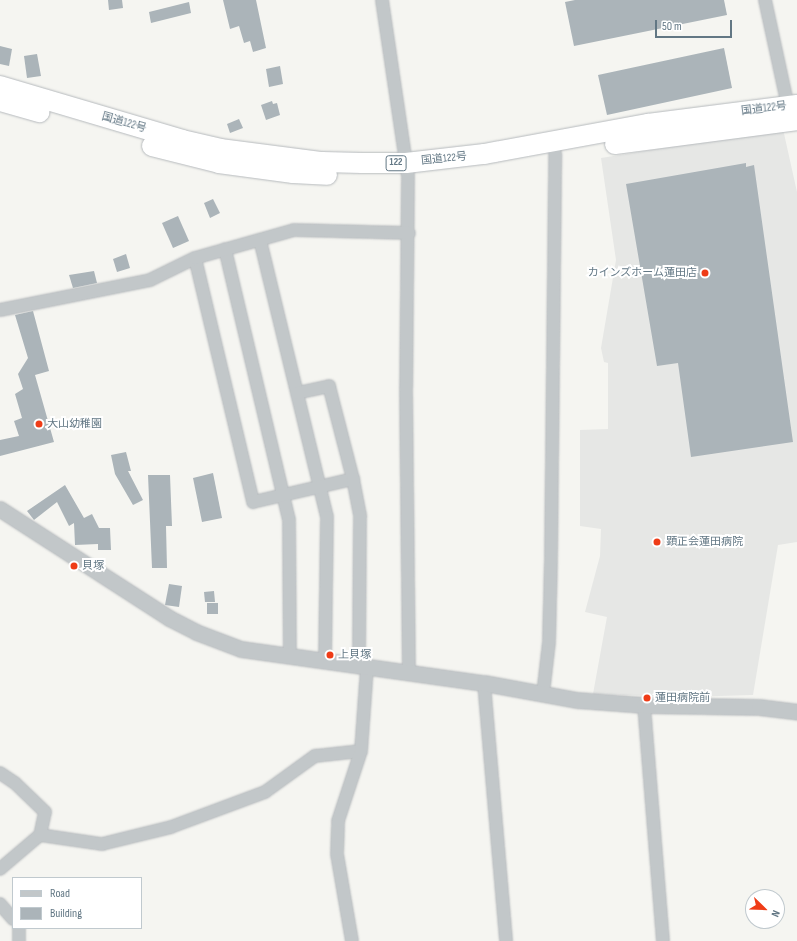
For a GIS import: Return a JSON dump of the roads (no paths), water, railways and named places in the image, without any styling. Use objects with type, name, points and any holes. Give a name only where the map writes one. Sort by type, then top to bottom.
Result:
[{"type":"highway","name":"国道122号","points":[[0,86],[182,140],[220,148],[322,162],[407,169],[648,124],[793,113]]},
{"type":"highway","name":"国道122号","points":[[0,101],[180,154],[219,162],[294,173],[485,167],[793,113]]},
{"type":"street","points":[[382,0],[407,169],[409,233],[406,388],[409,674]]},
{"type":"street","points":[[765,0],[793,113]]},
{"type":"street","points":[[543,694],[549,642],[551,558],[555,154]]},
{"type":"street","points":[[0,310],[150,280],[195,258],[294,230],[409,233]]},
{"type":"street","points":[[260,240],[327,517],[325,662]]},
{"type":"street","points":[[225,249],[289,520],[290,657]]},
{"type":"street","points":[[195,258],[253,502],[353,479]]},
{"type":"street","points":[[297,393],[329,386],[353,479],[360,516],[363,667],[361,751],[338,828],[337,854],[352,941]]},
{"type":"street","points":[[0,510],[147,605],[196,632],[241,649],[409,674],[484,683],[577,700],[644,705],[734,706],[797,712]]},
{"type":"street","points":[[484,683],[506,941]]},
{"type":"street","points":[[644,705],[663,941]]},
{"type":"street","points":[[40,835],[102,844],[171,827],[265,792],[315,756],[361,751]]},
{"type":"street","points":[[0,773],[15,782],[45,812],[40,835],[0,869]]},
{"type":"street","points":[[0,904],[12,918]]},
{"type":"street","points":[[19,929],[19,941]]},
{"type":"place","name":"カインズホーム蓮田店","points":[[705,273]]},
{"type":"place","name":"大山幼稚園","points":[[39,424]]},
{"type":"place","name":"顕正会蓮田病院","points":[[657,542]]},
{"type":"place","name":"貝塚","points":[[74,566]]},
{"type":"place","name":"上貝塚","points":[[330,655]]},
{"type":"place","name":"蓮田病院前","points":[[647,698]]}]
